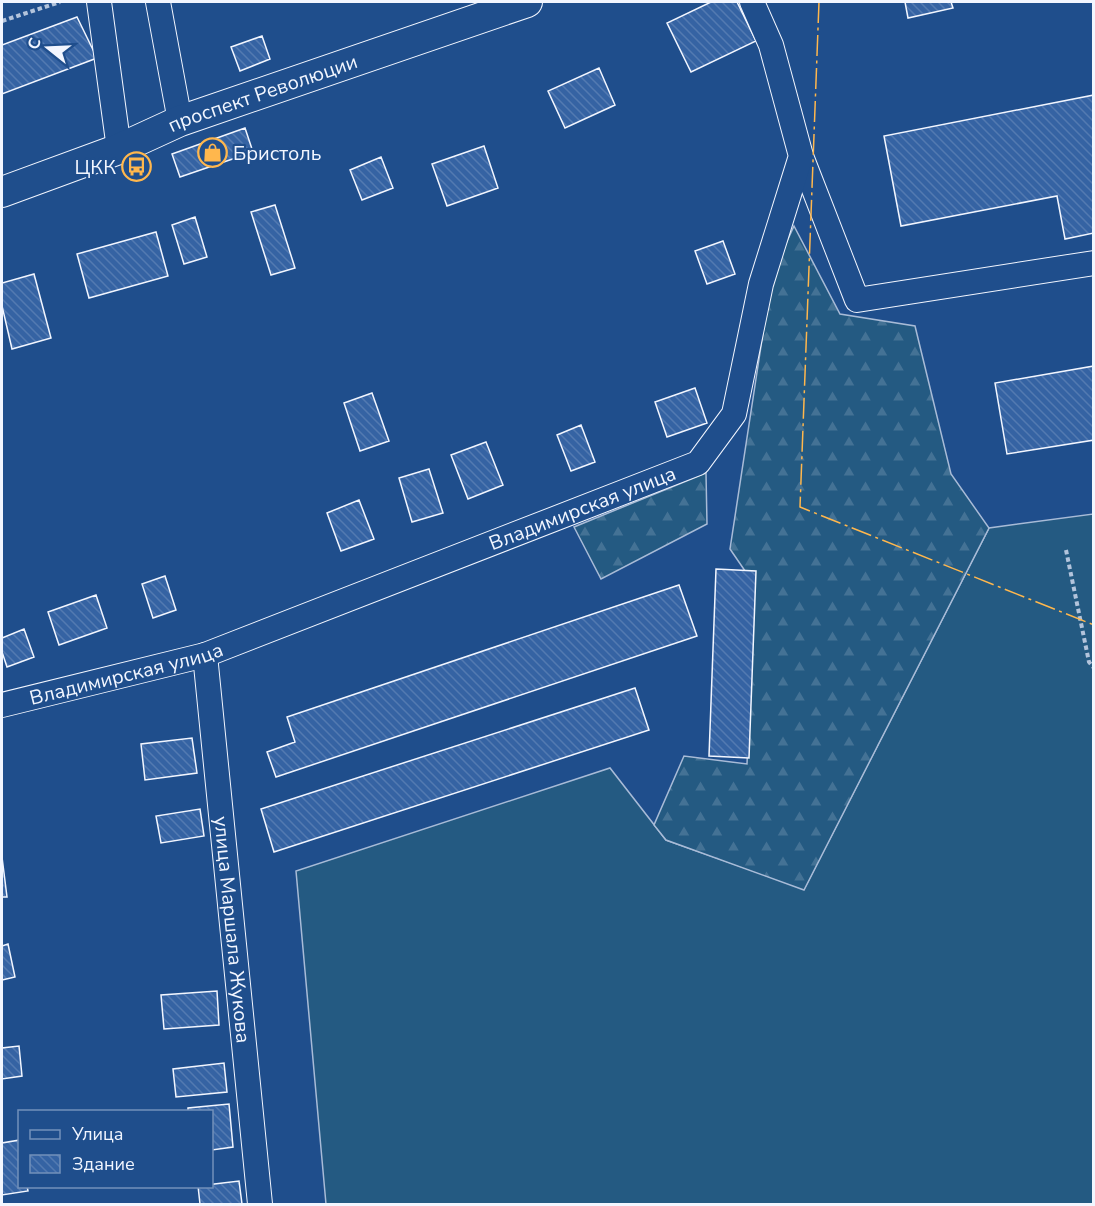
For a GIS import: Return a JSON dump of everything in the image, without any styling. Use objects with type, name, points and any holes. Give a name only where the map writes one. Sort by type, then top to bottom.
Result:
[{"type":"street","points":[[99,2],[119,149]]},
{"type":"street","points":[[158,2],[180,121]]},
{"type":"street","name":"проспект Революции","points":[[2,192],[119,149],[180,121],[521,2]]},
{"type":"street","points":[[752,2],[771,45],[801,156],[857,300],[1094,263]]},
{"type":"street","name":"Владимирская улица","points":[[2,705],[205,655],[698,463],[734,414],[761,284],[801,156]]},
{"type":"street","name":"улица Маршала Жукова","points":[[205,655],[260,1204]]},
{"type":"path","points":[[2,21],[60,2]]},
{"type":"path","points":[[1066,550],[1089,662],[1094,668]]},
{"type":"green space","points":[[794,226],[840,314],[915,326],[951,474],[989,528],[804,890],[666,840],[654,825],[684,756],[747,764],[754,584],[730,549],[772,274]]},
{"type":"green space","points":[[706,473],[707,524],[601,579],[574,527]]},
{"type":"green space","points":[[1093,514],[1093,1204],[326,1204],[296,871],[610,768],[666,840],[804,889],[989,528]]},
{"type":"building","points":[[711,2],[737,2],[756,41],[691,72],[667,23]]},
{"type":"building","points":[[905,2],[951,2],[953,8],[908,18]]},
{"type":"building","points":[[77,17],[97,58],[2,94],[2,45]]},
{"type":"building","points":[[262,36],[270,59],[240,71],[231,47]]},
{"type":"building","points":[[599,68],[615,105],[565,128],[548,91]]},
{"type":"building","points":[[1094,95],[1094,233],[1065,239],[1057,196],[901,226],[884,136]]},
{"type":"building","name":"Бристоль","points":[[245,128],[253,152],[180,177],[172,154]]},
{"type":"building","points":[[484,146],[498,188],[447,206],[432,164]]},
{"type":"building","points":[[381,157],[393,188],[362,200],[350,170]]},
{"type":"building","points":[[275,205],[295,268],[271,275],[251,212]]},
{"type":"building","points":[[195,217],[207,257],[184,264],[172,225]]},
{"type":"building","points":[[156,232],[168,276],[89,298],[77,254]]},
{"type":"building","points":[[723,241],[735,274],[707,284],[695,251]]},
{"type":"building","points":[[34,274],[51,338],[12,349],[2,306],[2,283]]},
{"type":"building","points":[[1094,366],[1094,440],[1007,454],[995,383]]},
{"type":"building","points":[[695,388],[707,423],[667,437],[655,402]]},
{"type":"building","points":[[372,393],[389,441],[360,451],[344,403]]},
{"type":"building","points":[[581,425],[595,462],[571,471],[557,435]]},
{"type":"building","points":[[486,442],[503,485],[468,499],[451,455]]},
{"type":"building","points":[[429,469],[443,513],[412,522],[399,478]]},
{"type":"building","points":[[359,500],[374,539],[341,551],[327,513]]},
{"type":"building","points":[[716,569],[756,571],[749,758],[709,756]]},
{"type":"building","points":[[165,576],[176,610],[153,618],[142,584]]},
{"type":"building","points":[[679,585],[697,636],[276,777],[267,752],[295,742],[287,717]]},
{"type":"building","points":[[96,595],[107,628],[59,645],[48,612]]},
{"type":"building","points":[[24,629],[34,657],[7,667],[2,652],[2,638]]},
{"type":"building","points":[[635,688],[649,730],[274,852],[261,809]]},
{"type":"building","points":[[192,738],[197,773],[145,780],[141,744]]},
{"type":"building","points":[[200,809],[204,836],[161,843],[156,816]]},
{"type":"building","points":[[2,857],[7,897],[2,897]]},
{"type":"building","points":[[8,944],[15,977],[2,980],[2,946]]},
{"type":"building","points":[[217,991],[219,1025],[164,1029],[161,995]]},
{"type":"building","points":[[19,1046],[22,1076],[2,1079],[2,1048]]},
{"type":"building","points":[[224,1063],[227,1092],[176,1097],[173,1069]]},
{"type":"building","points":[[229,1104],[233,1147],[213,1150],[213,1110],[188,1110],[188,1108]]},
{"type":"building","points":[[18,1140],[18,1188],[27,1188],[28,1191],[2,1195],[2,1143]]},
{"type":"building","points":[[239,1181],[242,1204],[200,1204],[198,1188],[213,1188],[213,1184]]},
{"type":"power","points":[[819,2],[800,507],[1094,625]]},
{"type":"place","name":"Бристоль","points":[[212,153]]},
{"type":"place","name":"ЦКК","points":[[137,167]]}]
